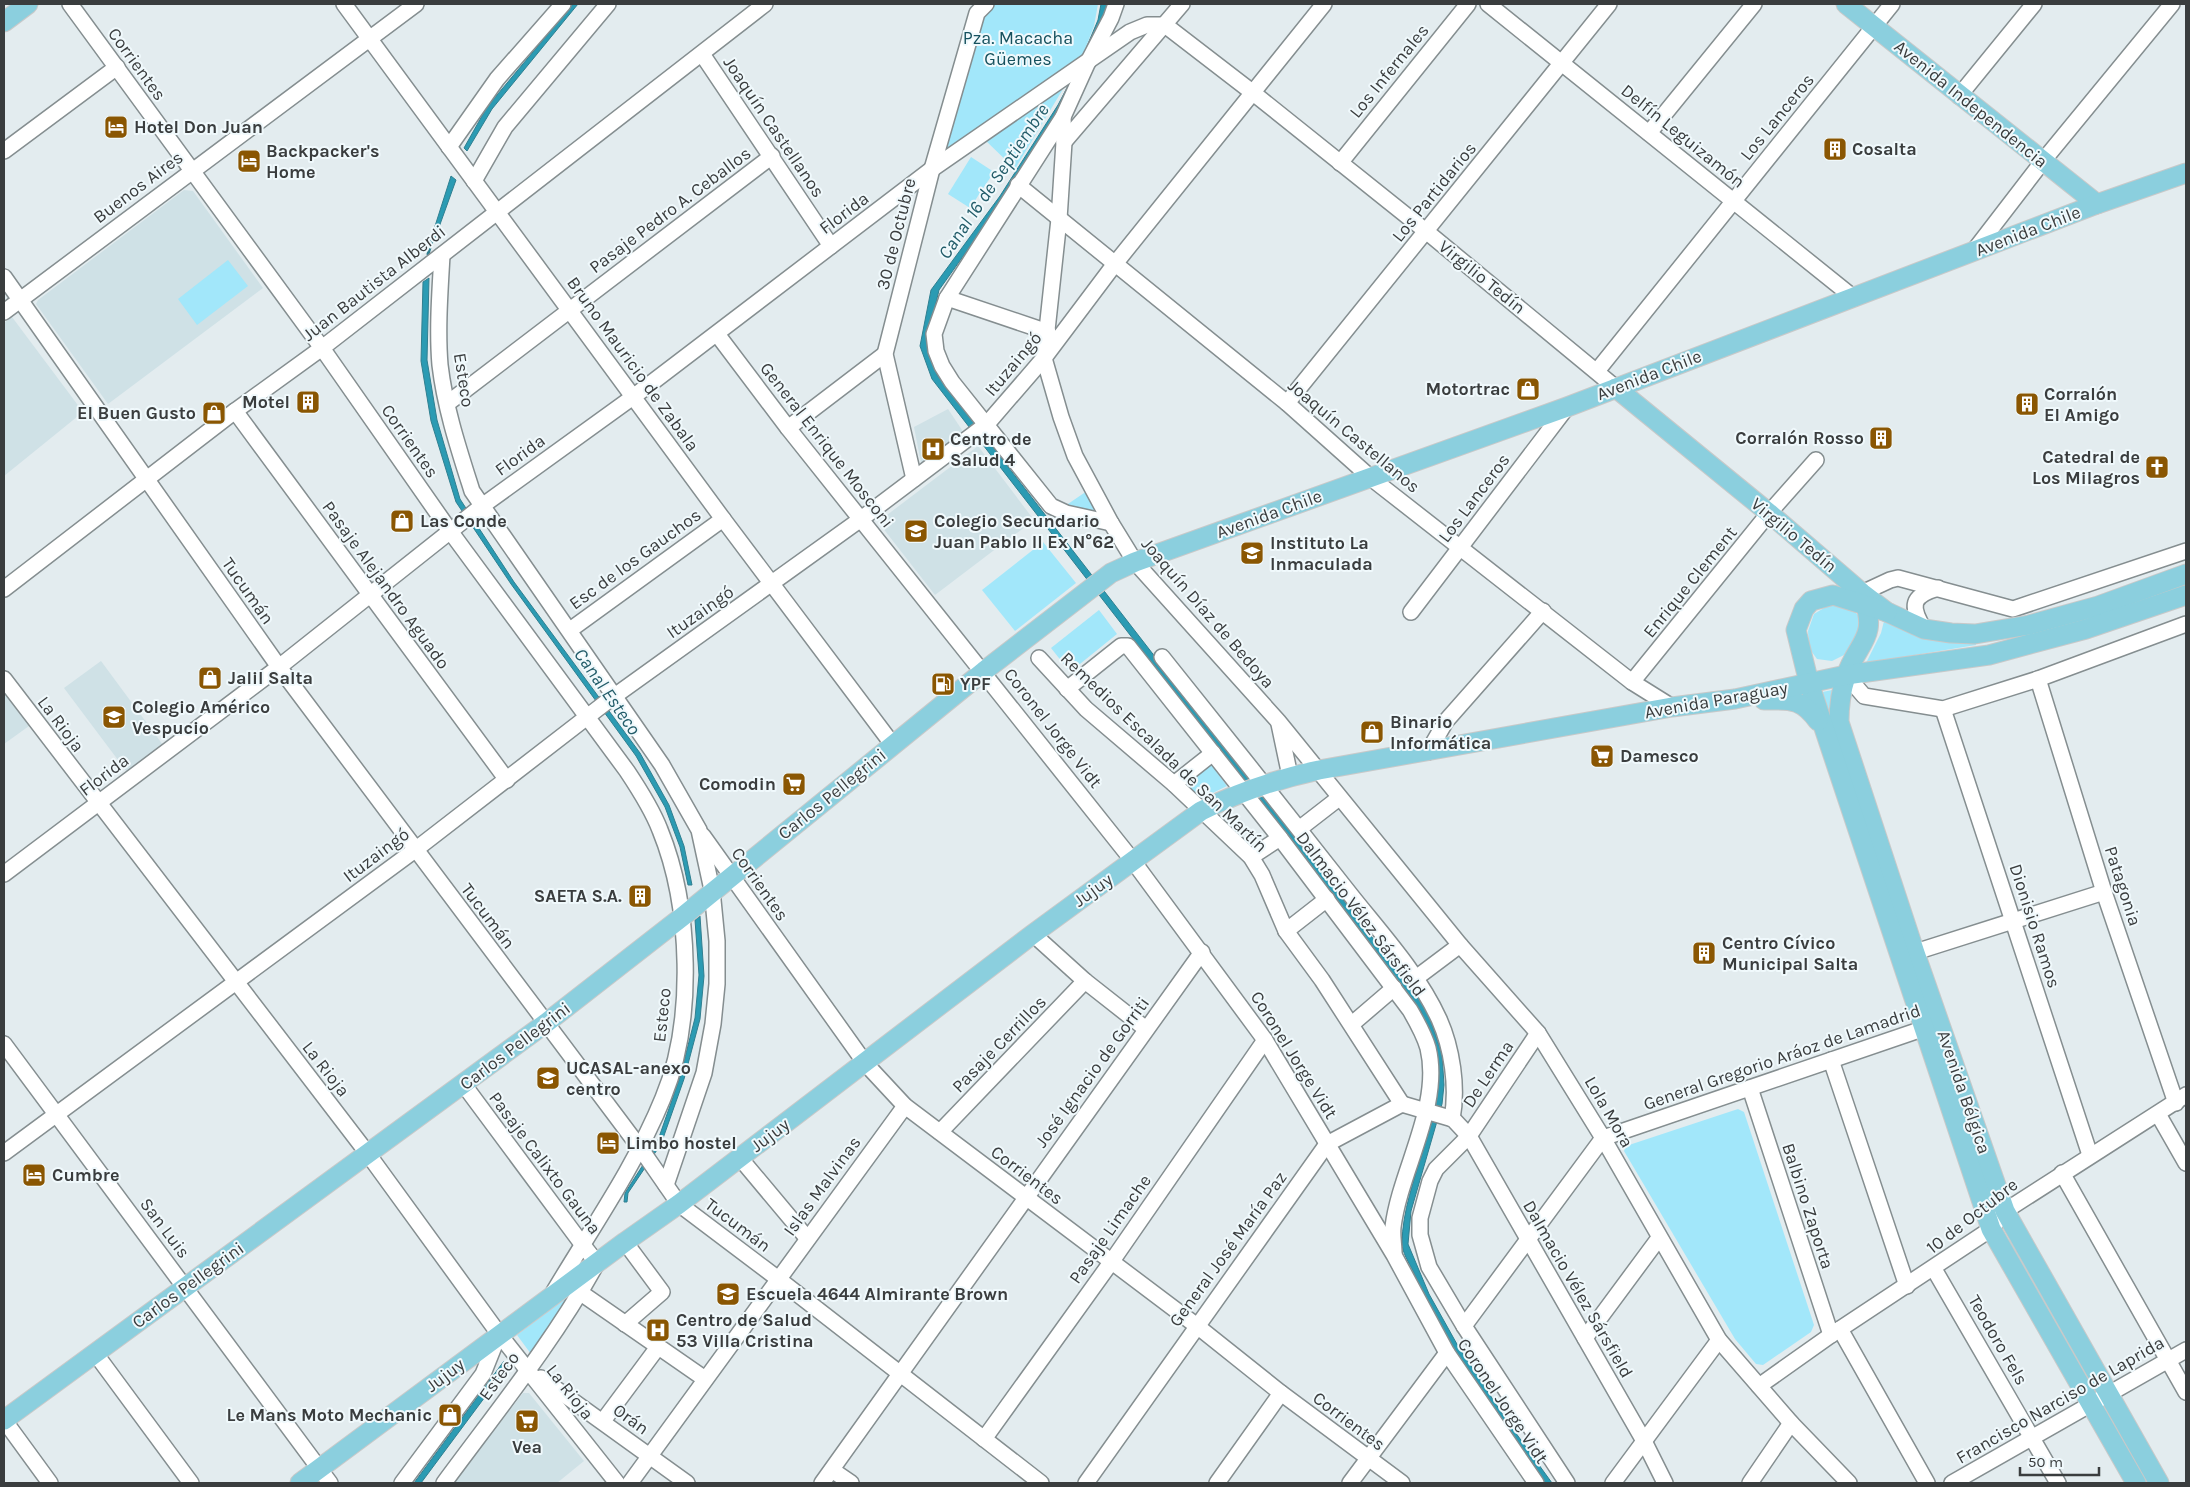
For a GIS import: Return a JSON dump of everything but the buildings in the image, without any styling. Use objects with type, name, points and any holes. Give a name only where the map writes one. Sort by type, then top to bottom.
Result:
[{"type":"main road","points":[[4,22],[28,4]]},
{"type":"main road","name":"Avenida Independencia","points":[[1846,4],[2096,204]]},
{"type":"main road","name":"Avenida Chile","points":[[1011,652],[1111,573],[1135,562],[1616,388],[2096,204],[2186,174]]},
{"type":"main road","name":"Virgilio Tedín","points":[[1616,388],[1769,513],[1864,599]]},
{"type":"main road","points":[[1809,684],[1796,630],[1804,609],[1811,601],[1820,597],[1833,595],[1864,599],[1924,629],[1951,634],[1974,634],[2029,625],[2098,606],[2186,574]]},
{"type":"main road","name":"Avenida Paraguay","points":[[1243,791],[1290,776],[1319,770],[1672,707],[1735,699],[1846,675],[1988,655],[2086,628],[2186,595]]},
{"type":"main road","points":[[1846,675],[1868,634],[1870,617],[1864,599]]},
{"type":"main road","name":"Carlos Pellegrini","points":[[4,1420],[546,1024],[682,917],[712,890],[984,671],[1011,652]]},
{"type":"main road","name":"Avenida Bélgica","points":[[1846,675],[1839,706],[1839,722],[1907,955]]},
{"type":"main road","name":"Avenida Bélgica","points":[[1809,684],[1932,1025],[2005,1211],[2159,1483]]},
{"type":"main road","points":[[1735,699],[1784,700],[1804,704],[1823,727]]},
{"type":"main road","name":"Jujuy","points":[[300,1483],[324,1476],[500,1334],[679,1204],[1133,860],[1201,811],[1243,791]]},
{"type":"main road","name":"Avenida Bélgica","points":[[1932,1025],[1991,1229],[2136,1483]]},
{"type":"street","name":"Corrientes","points":[[70,4],[590,714],[627,770],[660,829],[673,868],[682,917]]},
{"type":"street","name":"Bruno Mauricio de Zabala","points":[[344,4],[723,519],[893,745]]},
{"type":"street","name":"Buenos Aires","points":[[4,312],[416,4]]},
{"type":"street","points":[[449,146],[497,79],[563,4]]},
{"type":"street","points":[[474,181],[505,127],[608,4]]},
{"type":"street","name":"Juan Bautista Alberdi","points":[[4,589],[235,411],[322,348],[765,4]]},
{"type":"street","name":"30 de Octubre","points":[[914,479],[885,354],[932,169],[977,13],[986,4]]},
{"type":"street","points":[[1111,523],[1066,512],[1051,506],[952,382],[942,366],[936,351],[934,334],[947,298],[1018,185],[1063,118],[1116,4]]},
{"type":"street","points":[[1165,4],[1165,25]]},
{"type":"street","points":[[1064,142],[1182,4]]},
{"type":"street","name":"Ituzaingó","points":[[4,1153],[415,850],[590,714],[773,584],[987,424],[1044,358],[1114,265],[1324,4]]},
{"type":"street","name":"Los Infernales","points":[[1340,163],[1468,4]]},
{"type":"street","name":"Delfín Leguizamón","points":[[1488,4],[1854,298]]},
{"type":"street","name":"Los Partidarios","points":[[1287,403],[1609,4]]},
{"type":"street","points":[[1649,133],[1754,4]]},
{"type":"street","name":"Los Lanceros","points":[[1597,371],[1892,4]]},
{"type":"street","points":[[1959,96],[2034,4]]},
{"type":"street","points":[[1972,253],[2043,161],[2172,4]]},
{"type":"street","points":[[1087,64],[1130,32],[1147,26],[1165,25]]},
{"type":"street","name":"Virgilio Tedín","points":[[1165,25],[1252,92],[1426,232],[1616,388]]},
{"type":"street","name":"Joaquín Castellanos","points":[[702,54],[831,246]]},
{"type":"street","name":"Florida","points":[[4,874],[279,667],[479,508],[633,397],[932,169],[1087,64]]},
{"type":"street","points":[[4,151],[117,67]]},
{"type":"street","points":[[1044,358],[1059,219],[1064,142],[1063,118]]},
{"type":"street","name":"Pasaje Pedro A. Ceballos","points":[[448,403],[772,156]]},
{"type":"street","name":"Joaquín Castellanos","points":[[1018,185],[1114,265],[1287,403],[1371,478],[1632,682],[1672,707]]},
{"type":"street","name":"Esteco","points":[[442,255],[439,308],[440,356],[457,444],[479,508]]},
{"type":"street","name":"Tucumán","points":[[4,277],[279,667],[662,1178],[679,1204],[778,1278],[1041,1483]]},
{"type":"street","points":[[947,298],[1048,332]]},
{"type":"street","name":"General Enrique Mosconi","points":[[716,334],[788,428],[984,671]]},
{"type":"street","points":[[788,428],[885,354]]},
{"type":"street","name":"Joaquín Díaz de Bedoya","points":[[1044,358],[1061,417],[1075,456],[1111,523],[1135,562],[1278,721],[1319,770]]},
{"type":"street","name":"Los Lanceros","points":[[1411,612],[1567,406]]},
{"type":"street","name":"Pasaje Alejandro Aguado","points":[[235,411],[507,780]]},
{"type":"street","name":"Enrique Clement","points":[[1632,682],[1769,513],[1816,460]]},
{"type":"street","name":"Corrientes","points":[[479,508],[570,630],[612,698],[662,766],[699,830],[730,876],[864,1064],[904,1106],[1112,1261],[1281,1393],[1402,1483]]},
{"type":"street","name":"Esc de los Gauchos","points":[[570,630],[723,519]]},
{"type":"street","points":[[1864,599],[1890,580],[1898,578],[2013,609],[2186,551]]},
{"type":"street","points":[[1924,629],[1915,609],[1917,599],[1923,592],[1938,588]]},
{"type":"street","points":[[1428,752],[1446,721],[1543,611]]},
{"type":"street","points":[[1846,675],[1864,696],[1943,709],[2038,679],[2186,624]]},
{"type":"street","name":"Dalmacio Vélez Sársfield","points":[[1067,690],[1122,646],[1128,646],[1327,899],[1410,1010],[1421,1029],[1428,1048],[1430,1080],[1425,1111],[1393,1227],[1394,1255]]},
{"type":"street","name":"Dalmacio Vélez Sársfield","points":[[1162,656],[1265,784],[1416,978],[1440,1020],[1447,1041],[1455,1089],[1449,1117],[1468,1136],[1644,1441],[1665,1483]]},
{"type":"street","name":"Remedios Escalada de San Martín","points":[[1039,658],[1086,709],[1174,784],[1250,858],[1262,875],[1286,931],[1352,1024],[1402,1104]]},
{"type":"street","name":"Coronel Jorge Vidt","points":[[984,671],[1133,860],[1266,1040],[1394,1255],[1447,1352],[1536,1483]]},
{"type":"street","name":"La Rioja","points":[[4,679],[368,1154],[500,1334],[617,1483]]},
{"type":"street","name":"Patagonia","points":[[2038,679],[2104,892],[2181,1099]]},
{"type":"street","name":"Dionisio Ramos","points":[[1943,709],[2090,1155]]},
{"type":"street","points":[[1278,721],[1290,776]]},
{"type":"street","points":[[1174,784],[1213,753]]},
{"type":"street","name":"Lola Mora","points":[[1319,770],[1339,798],[1460,945],[1538,1033],[1603,1138],[1719,1340],[1791,1423],[1849,1483]]},
{"type":"street","points":[[1299,829],[1339,798]]},
{"type":"street","name":"Corrientes","points":[[699,830],[712,890]]},
{"type":"street","points":[[1250,858],[1280,838]]},
{"type":"street","points":[[662,1178],[704,1072],[713,1024],[717,984],[717,941],[712,890]]},
{"type":"street","points":[[1907,955],[2104,892]]},
{"type":"street","points":[[1286,931],[1327,899]]},
{"type":"street","name":"Esteco","points":[[551,1296],[641,1151],[664,1096],[676,1058],[684,996],[682,917]]},
{"type":"street","points":[[1033,934],[1085,981],[1146,1029]]},
{"type":"street","points":[[1416,978],[1460,945]]},
{"type":"street","name":"José Ignacio de Gorriti","points":[[822,1483],[1202,952]]},
{"type":"street","name":"Pasaje Cerrillos","points":[[940,1132],[1085,981]]},
{"type":"street","points":[[1352,1024],[1394,988]]},
{"type":"street","name":"General Gregorio Aráoz de Lamadrid","points":[[1603,1138],[1932,1025]]},
{"type":"street","name":"De Lerma","points":[[1538,1033],[1468,1136],[1436,1169],[1430,1181],[1420,1218],[1422,1243],[1429,1267],[1464,1326],[1567,1483]]},
{"type":"street","name":"Pasaje Limache","points":[[984,1439],[1112,1261],[1266,1040]]},
{"type":"street","name":"San Luis","points":[[4,1044],[186,1287],[324,1476]]},
{"type":"street","points":[[1832,1060],[1907,1286]]},
{"type":"street","name":"Pasaje Calixto Gauna","points":[[464,1085],[598,1263]]},
{"type":"street","name":"Balbino Zaporta","points":[[1750,1088],[1836,1332],[1927,1483]]},
{"type":"street","name":"10 de Octubre","points":[[1759,1386],[1836,1332],[1934,1269],[1991,1229],[2005,1211],[2090,1155],[2181,1099]]},
{"type":"street","points":[[1402,1104],[1449,1117]]},
{"type":"street","name":"General José María Paz","points":[[1086,1483],[1327,1144],[1402,1104]]},
{"type":"street","name":"Islas Malvinas","points":[[630,1483],[904,1106]]},
{"type":"street","points":[[2158,1114],[2186,1163]]},
{"type":"street","points":[[1464,1326],[1603,1138]]},
{"type":"street","points":[[740,1158],[807,1238]]},
{"type":"street","points":[[2062,1173],[2186,1392]]},
{"type":"street","points":[[1585,1338],[1660,1238]]},
{"type":"street","points":[[625,1242],[662,1292],[625,1324]]},
{"type":"street","name":"Esteco","points":[[444,1483],[528,1369],[580,1293],[598,1263]]},
{"type":"street","name":"Teodoro Fels","points":[[1934,1269],[2058,1483]]},
{"type":"street","points":[[580,1293],[705,1379]]},
{"type":"street","name":"Esteco","points":[[402,1483],[483,1374],[500,1334]]},
{"type":"street","points":[[1613,1483],[1719,1340]]},
{"type":"street","points":[[603,1421],[658,1347]]},
{"type":"street","name":"Francisco Narciso de Laprida","points":[[1952,1483],[2091,1402],[2186,1350]]},
{"type":"street","points":[[1350,1483],[1447,1352]]},
{"type":"street","points":[[95,1353],[190,1483]]},
{"type":"street","name":"Orán","points":[[528,1369],[687,1483]]},
{"type":"street","points":[[1217,1483],[1281,1393]]},
{"type":"street","points":[[4,1420],[50,1483]]},
{"type":"street","points":[[1750,1483],[1791,1423]]},
{"type":"street","points":[[832,1470],[851,1483]]},
{"type":"shaded area","points":[[573,4],[578,4],[492,109],[467,151],[464,148],[487,107]]},
{"type":"shaded area","points":[[1101,4],[1107,4],[1103,22],[1074,87],[1004,199],[939,290],[927,342],[937,375],[1426,1007],[1442,1054],[1444,1085],[1442,1104],[1411,1211],[1408,1244],[1429,1294],[1458,1346],[1505,1418],[1552,1483],[1544,1483],[1472,1380],[1440,1327],[1403,1250],[1404,1219],[1409,1195],[1431,1124],[1438,1077],[1435,1049],[1421,1011],[932,379],[920,346],[931,290],[1000,196],[1058,105],[1080,63],[1098,20]]},
{"type":"shaded area","points":[[451,176],[456,180],[434,241],[428,248]]},
{"type":"shaded area","points":[[184,190],[193,191],[263,288],[108,404],[36,304],[38,300]]},
{"type":"shaded area","points":[[429,278],[427,360],[437,420],[460,499],[514,582],[640,753],[669,805],[684,846],[692,885],[688,885],[680,847],[665,807],[636,756],[511,584],[456,502],[431,421],[421,361],[423,282]]},
{"type":"shaded area","points":[[12,317],[83,412],[4,476],[4,323]]},
{"type":"shaded area","name":"Centro de Salud 4","points":[[948,409],[966,436],[927,465],[921,463],[914,427]]},
{"type":"shaded area","points":[[978,446],[1034,520],[935,595],[882,527],[883,518]]},
{"type":"shaded area","name":"Colegio Américo Vespucio","points":[[101,661],[163,745],[127,772],[64,688]]},
{"type":"shaded area","points":[[4,693],[29,726],[4,744]]},
{"type":"shaded area","points":[[700,916],[704,976],[700,1019],[684,1079],[661,1144],[628,1193],[627,1202],[624,1202],[625,1193],[657,1143],[680,1077],[695,1018],[699,975],[695,920]]},
{"type":"shaded area","points":[[504,1361],[508,1366],[421,1483],[414,1483]]},
{"type":"shaded area","name":"Vea","points":[[523,1393],[529,1393],[584,1461],[557,1483],[454,1483]]},
{"type":"green space","name":"Pza. Macacha Güemes","points":[[991,4],[1098,4],[1094,26],[1081,60],[944,153],[978,26]]},
{"type":"green space","points":[[1063,89],[1015,169],[985,140]]},
{"type":"green space","points":[[971,157],[994,172],[970,208],[948,194]]},
{"type":"green space","points":[[228,260],[248,286],[197,325],[178,299]]},
{"type":"green space","points":[[1087,491],[1104,519],[1065,506]]},
{"type":"green space","points":[[1043,542],[1076,583],[1015,631],[982,590]]},
{"type":"green space","points":[[1829,605],[1849,607],[1858,615],[1859,632],[1848,653],[1832,661],[1817,659],[1809,648],[1808,631],[1814,614]]},
{"type":"green space","points":[[1099,610],[1117,634],[1070,672],[1051,648]]},
{"type":"green space","points":[[1884,621],[1976,643],[1976,645],[1866,663],[1881,633]]},
{"type":"green space","points":[[1832,690],[1829,713],[1828,716],[1818,693]]},
{"type":"green space","points":[[1210,763],[1227,786],[1196,801],[1181,786]]},
{"type":"green space","points":[[1738,1109],[1744,1112],[1814,1325],[1811,1332],[1763,1365],[1756,1364],[1735,1339],[1624,1151],[1626,1146]]},
{"type":"green space","points":[[2011,1238],[2094,1384],[2090,1386],[2007,1241]]},
{"type":"green space","points":[[568,1296],[571,1299],[531,1354],[517,1335]]},
{"type":"green space","points":[[2110,1412],[2152,1483],[2143,1483],[2105,1414]]},
{"type":"waterway","points":[[428,254],[432,241]]},
{"type":"place","name":"Hotel Don Juan","points":[[116,127]]},
{"type":"place","name":"Cosalta","points":[[1835,149]]},
{"type":"place","name":"Backpacker's Home","points":[[249,161]]},
{"type":"place","name":"Motortrac","points":[[1528,389]]},
{"type":"place","name":"Motel","points":[[308,402]]},
{"type":"place","name":"Corralón El Amigo","points":[[2027,404]]},
{"type":"place","name":"El Buen Gusto","points":[[214,413]]},
{"type":"place","name":"Corralón Rosso","points":[[1881,438]]},
{"type":"place","name":"Centro de Salud 4","points":[[933,449]]},
{"type":"place","name":"Catedral de Los Milagros","points":[[2157,467]]},
{"type":"place","name":"Las Conde","points":[[402,521]]},
{"type":"place","name":"Colegio Secundario Juan Pablo II Ex N°62","points":[[916,531]]},
{"type":"place","name":"Instituto La Inmaculada","points":[[1252,553]]},
{"type":"place","name":"Jalil Salta","points":[[210,678]]},
{"type":"place","name":"YPF","points":[[943,684]]},
{"type":"place","name":"Colegio Américo Vespucio","points":[[114,717]]},
{"type":"place","name":"Binario Informática","points":[[1372,732]]},
{"type":"place","name":"Damesco","points":[[1602,756]]},
{"type":"place","name":"Comodin","points":[[794,784]]},
{"type":"place","name":"SAETA S.A.","points":[[640,896]]},
{"type":"place","name":"Centro Cívico Municipal Salta","points":[[1704,953]]},
{"type":"place","name":"UCASAL-anexo centro","points":[[548,1078]]},
{"type":"place","name":"Limbo hostel","points":[[608,1143]]},
{"type":"place","name":"Cumbre","points":[[34,1175]]},
{"type":"place","name":"Escuela 4644 Almirante Brown","points":[[728,1294]]},
{"type":"place","name":"Centro de Salud 53 Villa Cristina","points":[[658,1330]]},
{"type":"place","name":"Le Mans Moto Mechanic","points":[[450,1415]]},
{"type":"place","name":"Vea","points":[[527,1421]]},
{"type":"water label","name":"Canal 16 de Septiembre","points":[[993,181]]},
{"type":"water label","name":"Canal Esteco","points":[[608,691]]}]
